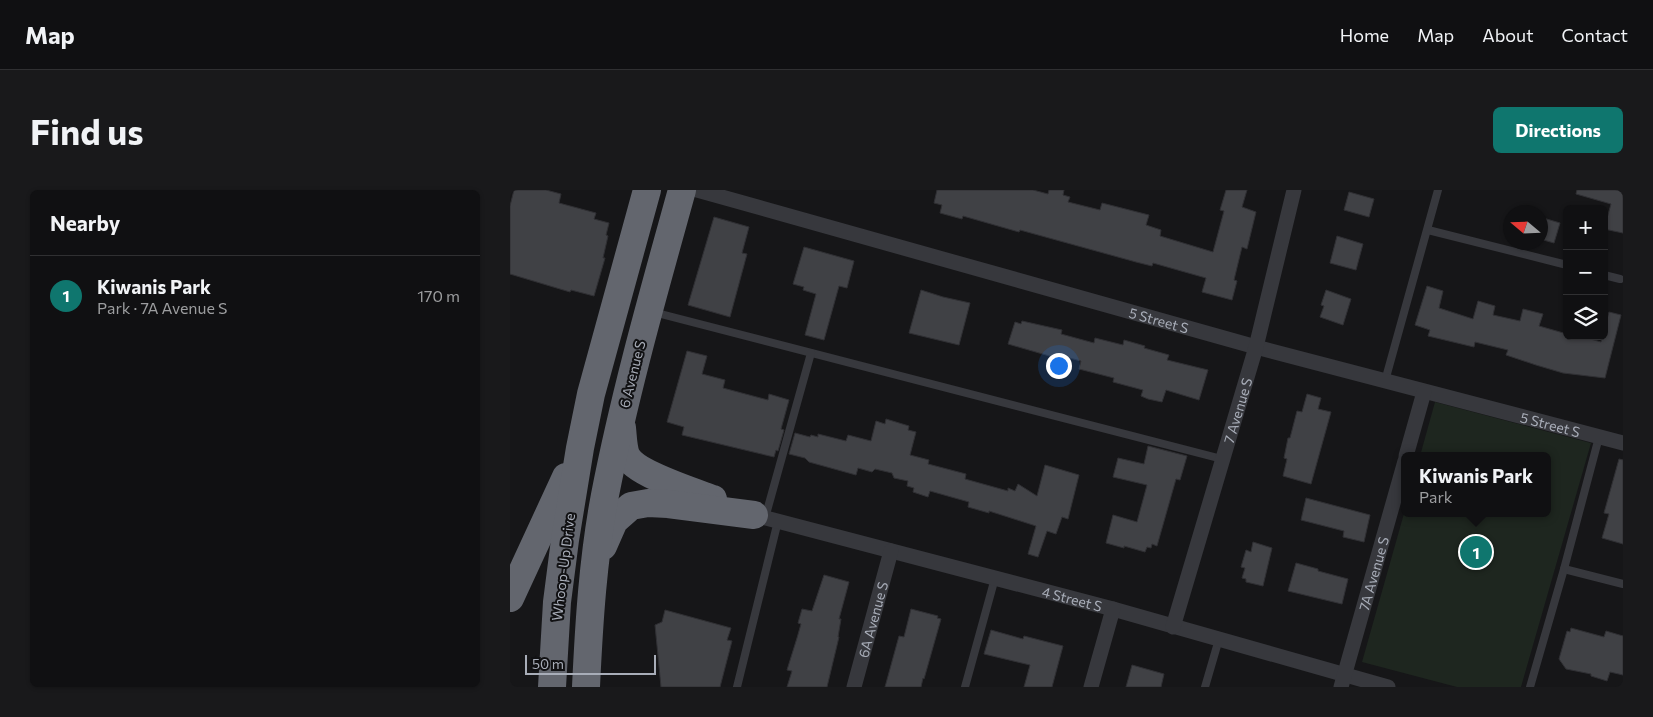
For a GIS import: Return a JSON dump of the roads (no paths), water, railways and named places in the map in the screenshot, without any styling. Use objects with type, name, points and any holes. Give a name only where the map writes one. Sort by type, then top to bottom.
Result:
[{"type":"highway","points":[[510,598],[580,448],[592,394],[647,190]]},
{"type":"highway","name":"6 Avenue S","points":[[596,561],[605,495],[621,417],[682,190]]},
{"type":"highway","points":[[621,417],[623,444],[627,457],[636,467],[665,480],[766,518]]},
{"type":"highway","name":"Whoop-Up Drive","points":[[552,687],[557,602],[580,448]]},
{"type":"highway","points":[[586,687],[589,620],[596,561],[614,521],[631,506],[648,503],[668,504],[766,518]]},
{"type":"highway","points":[[589,620],[599,687]]},
{"type":"street","name":"5 Street S","points":[[697,190],[1256,347],[1623,443]]},
{"type":"street","name":"7 Avenue S","points":[[1173,627],[1256,347],[1294,190]]},
{"type":"street","points":[[1407,452],[1424,392]]},
{"type":"street","name":"7A Avenue S","points":[[1343,681],[1401,475]]},
{"type":"street","name":"4 Street S","points":[[766,518],[1219,638],[1343,681],[1388,687]]},
{"type":"street","name":"6A Avenue S","points":[[854,687],[891,551]]},
{"type":"street","points":[[1091,687],[1113,609]]},
{"type":"lane","points":[[1385,381],[1438,190]]},
{"type":"lane","points":[[1428,230],[1563,264]]},
{"type":"lane","points":[[1608,276],[1620,279]]},
{"type":"lane","points":[[648,311],[1222,459]]},
{"type":"lane","points":[[737,687],[766,518],[811,353]]},
{"type":"lane","points":[[1530,687],[1599,437]]},
{"type":"lane","points":[[1564,569],[1623,584]]},
{"type":"lane","points":[[965,687],[995,578]]},
{"type":"lane","points":[[1205,687],[1219,638]]},
{"type":"place","name":"Kiwanis Park","points":[[1476,552]]}]
